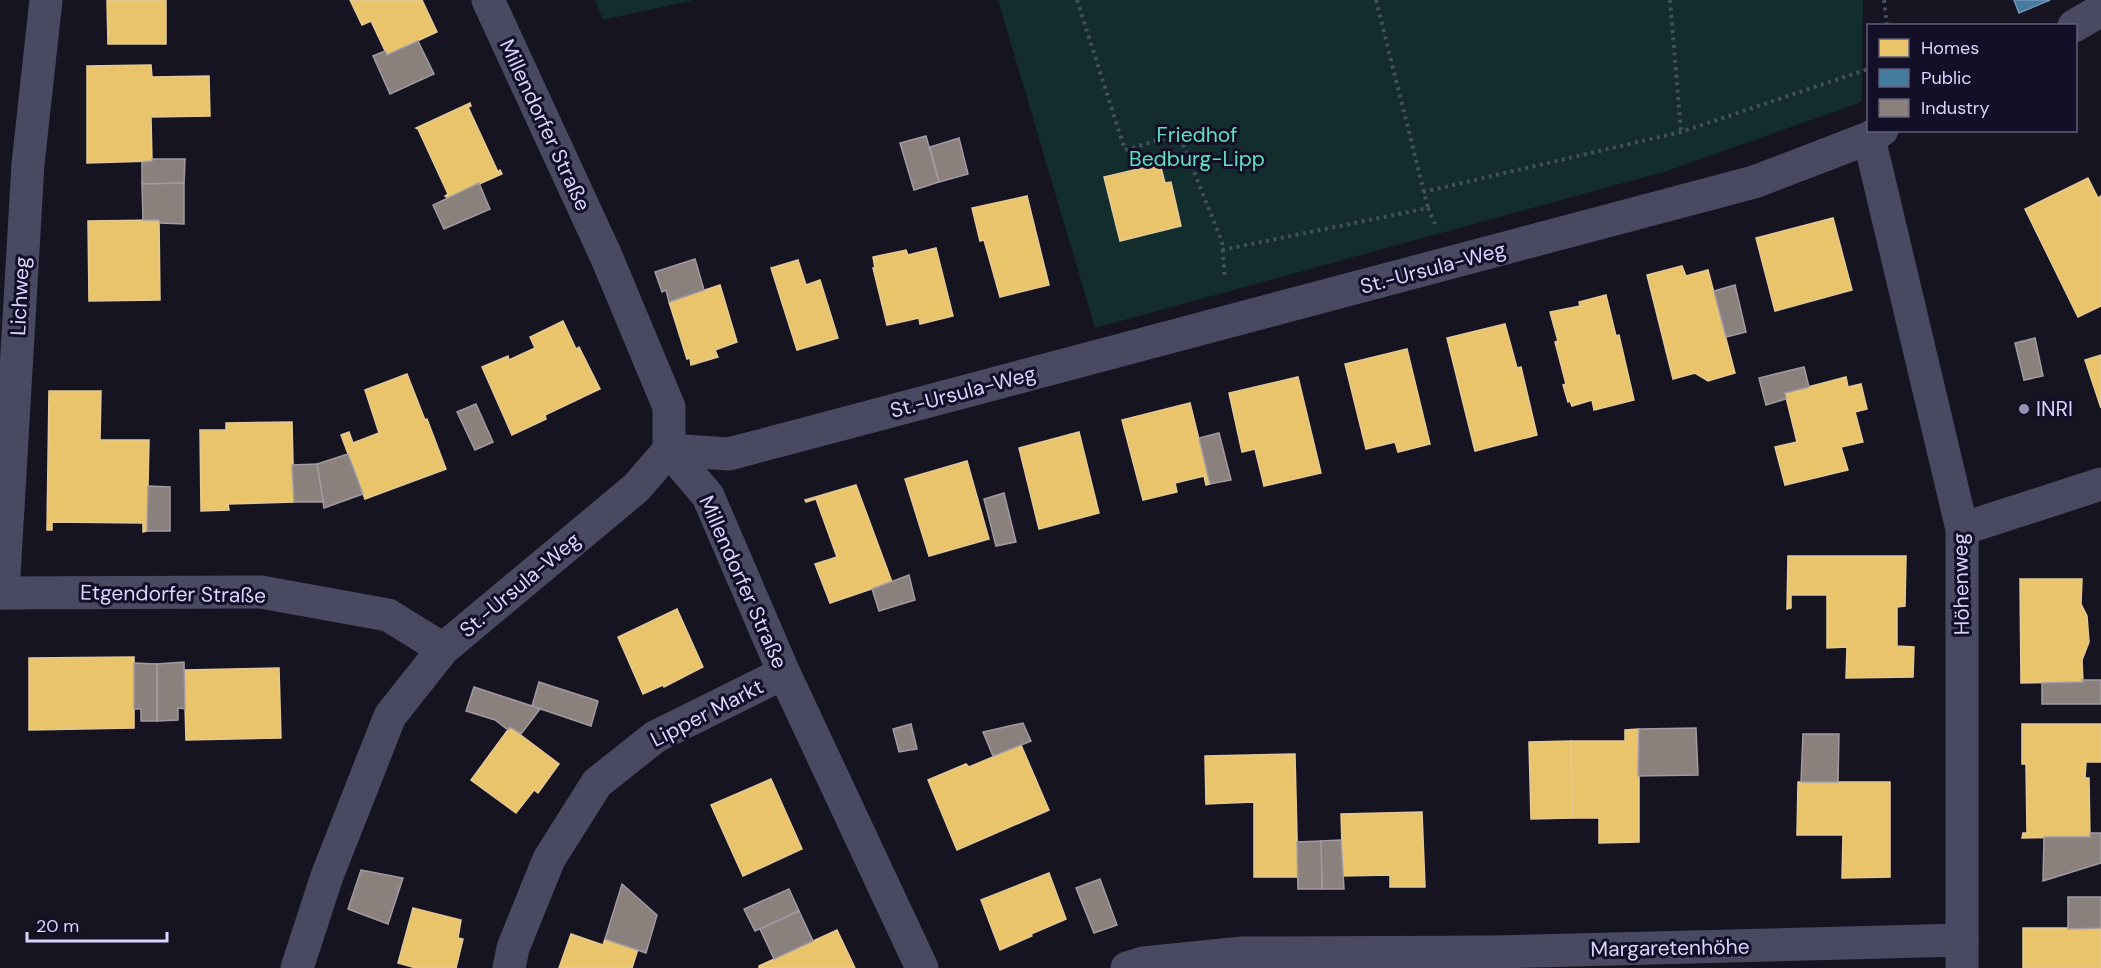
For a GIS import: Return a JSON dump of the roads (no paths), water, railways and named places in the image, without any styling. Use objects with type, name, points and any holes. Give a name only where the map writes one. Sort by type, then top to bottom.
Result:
[{"type":"street","name":"Lichweg","points":[[2,592],[28,164],[46,0]]},
{"type":"street","name":"Millendorfer Straße","points":[[488,0],[606,256],[669,407],[669,450],[708,496],[784,674],[922,968]]},
{"type":"street","points":[[2076,24],[2101,10]]},
{"type":"street","name":"St.-Ursula-Weg","points":[[297,968],[327,876],[390,716],[443,649],[636,488],[669,450],[729,454],[1754,182],[1876,134]]},
{"type":"street","name":"Höhenweg","points":[[1876,134],[1962,529],[1962,954]]},
{"type":"street","points":[[1962,529],[2101,484]]},
{"type":"street","name":"Etgendorfer Straße","points":[[2,592],[261,592],[388,615],[443,649]]},
{"type":"street","name":"Lipper Markt","points":[[509,968],[513,948],[549,860],[597,783],[655,737],[784,674]]},
{"type":"street","name":"Margaretenhöhe","points":[[1127,968],[1143,963],[1242,953],[1962,954]]},
{"type":"place","name":"INRI","points":[[2024,409]]},
{"type":"park label","name":"Friedhof Bedburg-Lipp","points":[[1197,147]]}]
